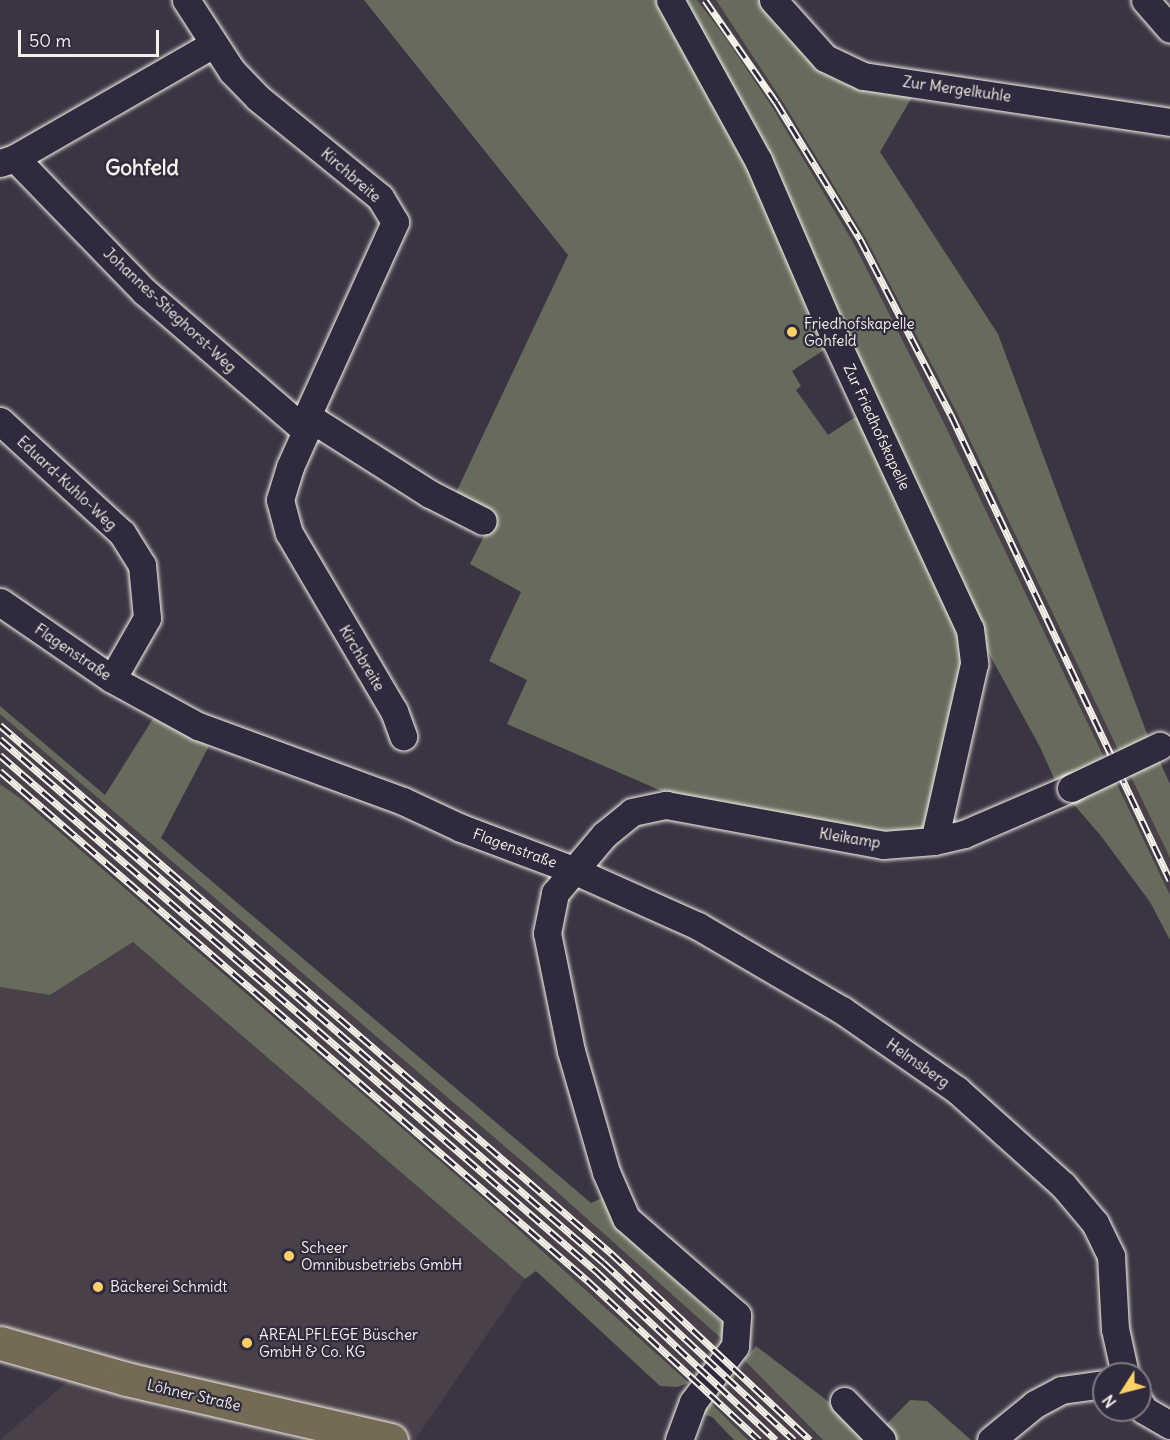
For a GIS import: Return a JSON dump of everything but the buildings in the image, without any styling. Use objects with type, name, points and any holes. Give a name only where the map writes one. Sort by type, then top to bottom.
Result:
[{"type":"main road","name":"Löhner Straße","points":[[0,1343],[126,1379],[391,1440]]},
{"type":"street","name":"Kirchbreite","points":[[186,0],[232,71],[258,98],[380,197],[395,222],[306,424],[280,500],[289,533],[394,711],[403,736]]},
{"type":"street","name":"Zur Friedhofskapelle","points":[[670,0],[758,160],[833,333],[970,629],[974,664],[934,841]]},
{"type":"street","name":"Zur Mergelkuhle","points":[[773,0],[825,58],[863,76],[1170,122]]},
{"type":"street","points":[[1144,0],[1170,29]]},
{"type":"street","points":[[8,161],[213,44]]},
{"type":"street","name":"Johannes-Stieghorst-Weg","points":[[8,161],[145,292],[306,424]]},
{"type":"street","name":"Eduard-Kuhlo-Weg","points":[[0,420],[122,533],[142,565],[147,618],[112,679]]},
{"type":"street","points":[[306,424],[483,521]]},
{"type":"street","name":"Flagenstraße","points":[[0,602],[112,679],[198,726],[402,801],[461,828],[573,870],[555,893],[547,933],[571,1051],[606,1172],[626,1218],[738,1315],[735,1346],[693,1402],[679,1440]]},
{"type":"street","name":"Kleikamp","points":[[573,870],[604,835],[632,812],[666,805],[883,845],[934,841],[964,834],[1071,788],[1164,744]]},
{"type":"street","name":"Helmsberg","points":[[573,870],[698,926],[842,1010],[957,1090],[1063,1185],[1095,1222],[1111,1256],[1115,1329],[1122,1362]]},
{"type":"street","points":[[992,1440],[1035,1404],[1061,1390],[1092,1386]]},
{"type":"street","points":[[844,1401],[882,1440]]},
{"type":"street","points":[[1152,1415],[1170,1425]]},
{"type":"shaded area","points":[[697,0],[716,0],[784,104],[865,237],[957,413],[1130,770],[1170,858],[1170,895],[853,242],[771,105]]},
{"type":"shaded area","points":[[0,714],[538,1175],[723,1340],[689,1383],[244,990],[24,801],[0,784]]},
{"type":"shaded area","points":[[133,942],[525,1279],[415,1440],[0,1440],[68,1381],[76,1357],[0,1334],[0,987],[50,995]]},
{"type":"shaded area","points":[[744,1360],[823,1440],[748,1440],[709,1401]]},
{"type":"green space","points":[[364,0],[662,0],[754,163],[833,344],[792,371],[801,386],[796,390],[828,435],[863,412],[970,657],[927,832],[883,837],[671,795],[507,724],[527,680],[489,661],[521,592],[470,564],[491,522],[452,501],[568,255]]},
{"type":"green space","points":[[674,0],[697,0],[723,34],[771,105],[853,242],[942,419],[1170,895],[1170,940],[1150,902],[1101,836],[1057,785],[1040,747],[976,630]]},
{"type":"green space","points":[[716,0],[759,0],[836,80],[865,91],[912,97],[880,152],[998,334],[1146,731],[1170,784],[1170,858],[957,413],[865,237],[784,104]]},
{"type":"green space","points":[[0,706],[105,795],[154,717],[209,746],[161,838],[591,1203],[602,1198],[629,1239],[725,1325],[723,1340],[538,1175],[0,714]]},
{"type":"green space","points":[[0,784],[24,801],[500,1213],[689,1383],[677,1387],[660,1386],[536,1271],[525,1279],[133,942],[50,995],[0,987]]},
{"type":"green space","points":[[756,1346],[829,1402],[864,1440],[823,1440],[744,1360]]},
{"type":"green space","points":[[910,1400],[927,1401],[971,1440],[888,1440],[880,1431]]},
{"type":"green space","points":[[709,1401],[748,1440],[734,1440],[712,1417],[699,1413]]},
{"type":"railway","points":[[705,0],[776,102],[860,239],[951,415],[1170,880]]},
{"type":"railway","points":[[0,725],[611,1253],[810,1440]]},
{"type":"railway","points":[[0,739],[603,1262],[794,1440]]},
{"type":"railway","points":[[0,755],[595,1270],[776,1440]]},
{"type":"railway","points":[[0,771],[587,1280],[759,1440]]},
{"type":"place","name":"Friedhofskapelle Gohfeld","points":[[792,332]]},
{"type":"place","name":"Scheer Omnibusbetriebs GmbH","points":[[289,1256]]},
{"type":"place","name":"Bäckerei Schmidt","points":[[98,1287]]},
{"type":"place","name":"AREALPFLEGE Büscher GmbH & Co. KG","points":[[247,1343]]},
{"type":"district","name":"Gohfeld","points":[[142,168]]}]
